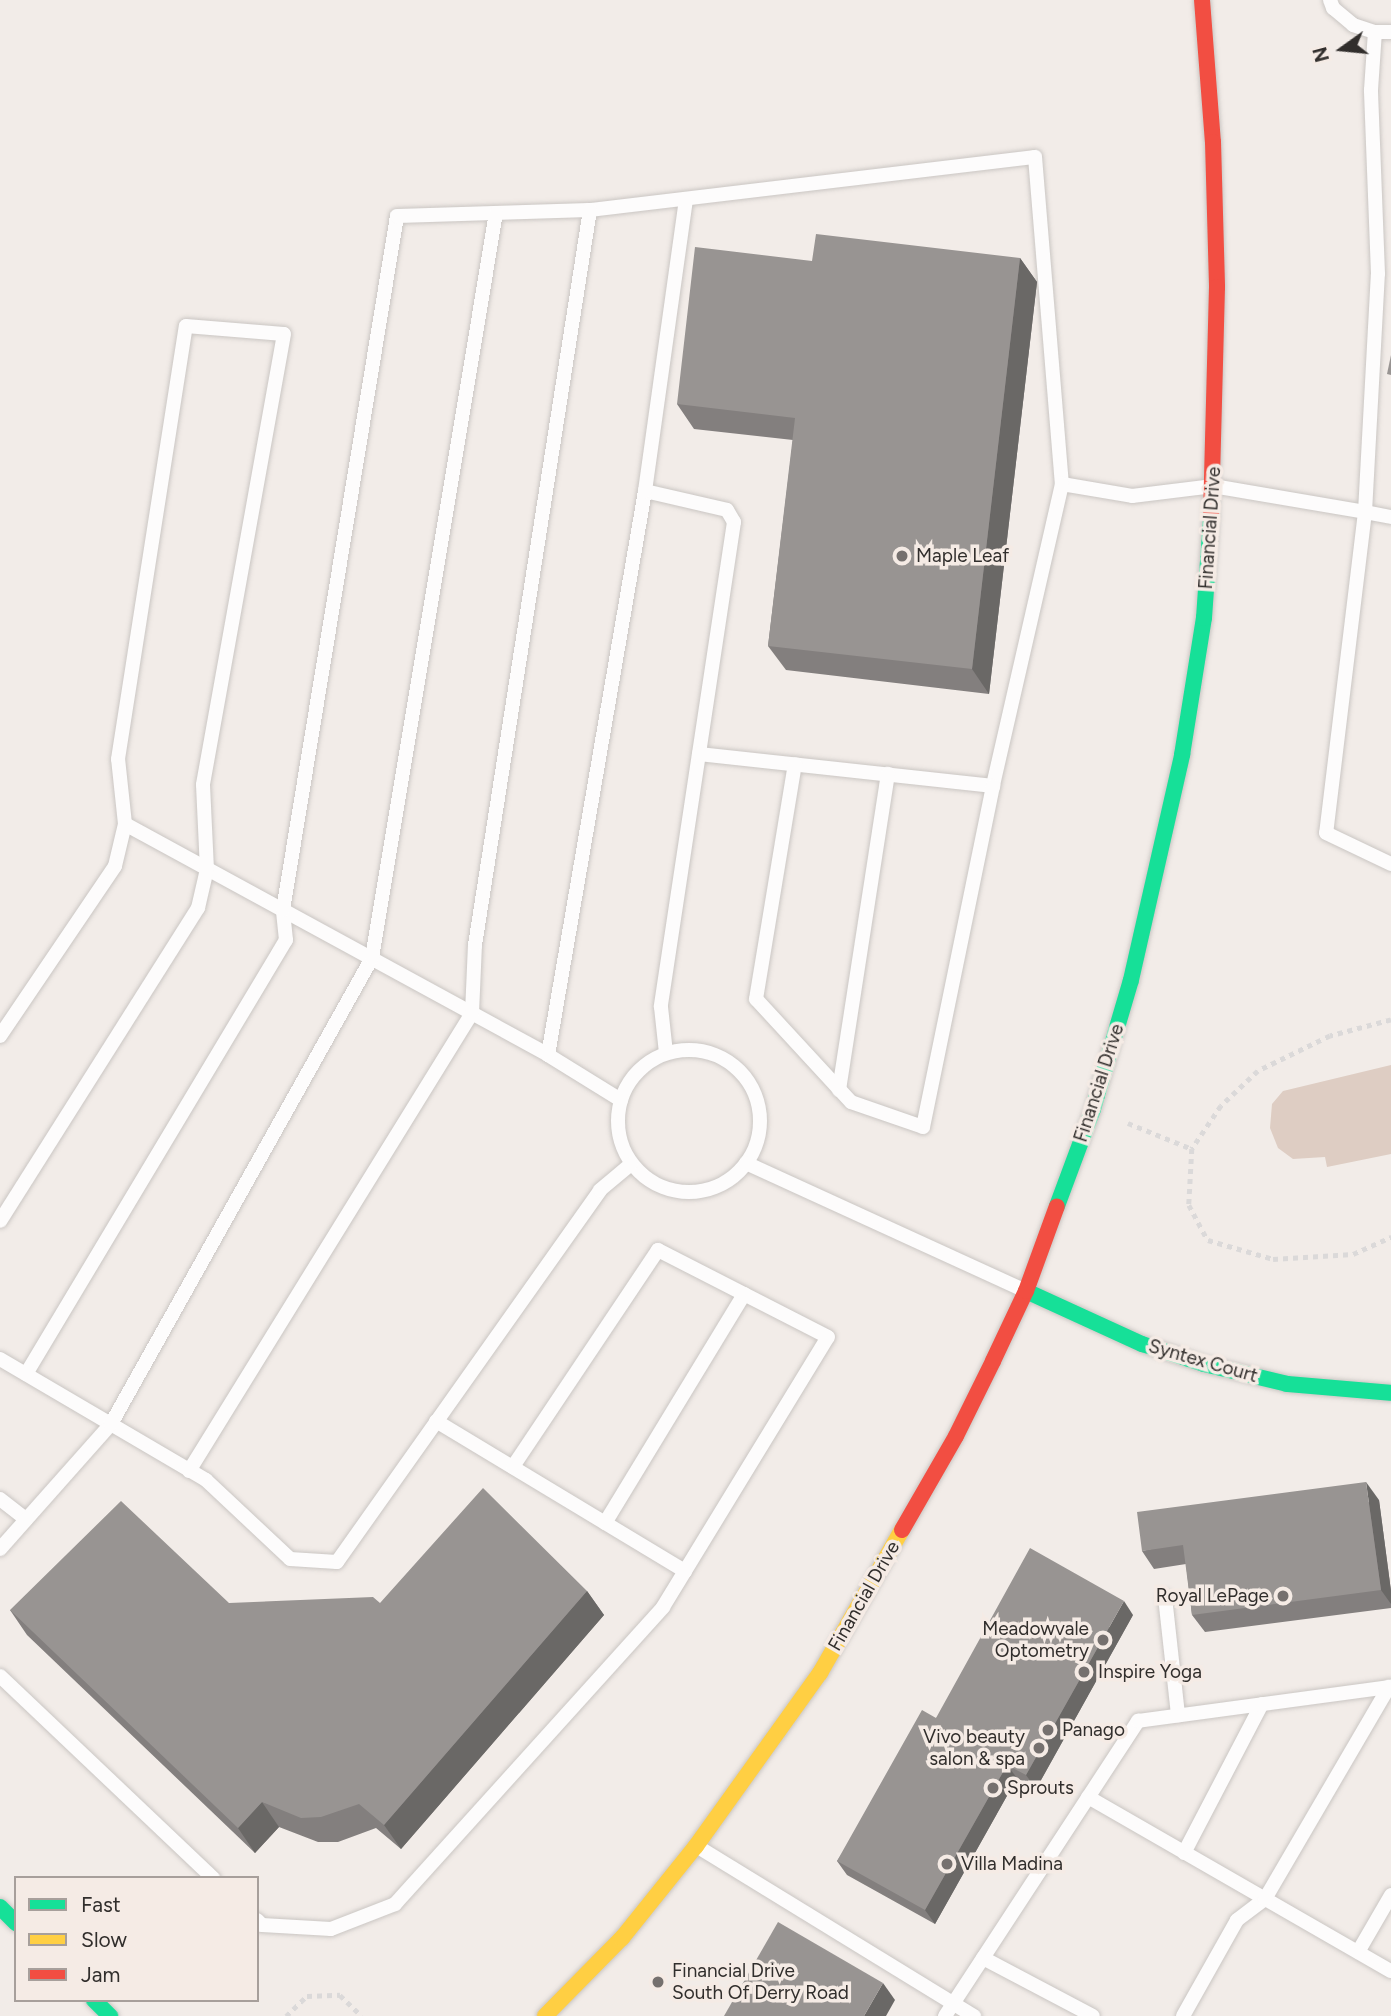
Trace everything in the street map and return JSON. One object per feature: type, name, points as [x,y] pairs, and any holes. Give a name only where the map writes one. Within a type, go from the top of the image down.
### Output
[{"type":"street","name":"Financial Drive","points":[[545,2016],[622,1938],[696,1846],[820,1673],[956,1436],[1026,1292],[1093,1109],[1131,981],[1182,755],[1204,618],[1213,486],[1217,287],[1213,142],[1202,0]]},
{"type":"street","name":"Syntex Court","points":[[1026,1292],[1142,1344],[1204,1364],[1287,1384],[1391,1393]]},
{"type":"street","points":[[0,1907],[14,1921]]},
{"type":"street","points":[[96,2002],[110,2016]]},
{"type":"lane","points":[[1330,0],[1333,8],[1353,25],[1375,32],[1391,32]]},
{"type":"lane","points":[[1375,32],[1371,90],[1378,274],[1365,512],[1326,833],[1391,864]]},
{"type":"lane","points":[[26,1374],[286,940],[283,910],[397,216],[590,210],[1035,157],[1062,484],[993,786],[923,1127],[850,1102],[755,999],[794,764]]},
{"type":"lane","points":[[548,1055],[645,491],[685,200]]},
{"type":"lane","points":[[188,1471],[472,1013],[475,945],[590,210]]},
{"type":"lane","points":[[0,1549],[111,1424],[372,958],[496,213]]},
{"type":"lane","points":[[0,1036],[115,866],[125,824],[118,759],[186,326],[284,334],[203,785],[207,869],[198,908],[0,1221]]},
{"type":"lane","points":[[1062,484],[1132,496],[1213,486],[1391,517]]},
{"type":"lane","points":[[645,491],[727,510],[734,522],[661,1007],[666,1054]]},
{"type":"lane","points":[[699,754],[993,786]]},
{"type":"lane","points":[[839,1090],[888,774]]},
{"type":"lane","points":[[125,824],[548,1055],[621,1100]]},
{"type":"lane","points":[[688,1050],[710,1053],[730,1063],[746,1079],[756,1099],[760,1121],[757,1143],[746,1163],[731,1179],[711,1189],[690,1193],[667,1189],[648,1179],[631,1164],[621,1144],[618,1122],[621,1100],[630,1080],[646,1064],[666,1054],[688,1050]]},
{"type":"lane","points":[[746,1163],[1026,1292]]},
{"type":"lane","points":[[0,1359],[206,1480],[290,1559],[337,1562],[600,1190],[631,1164]]},
{"type":"lane","points":[[259,1922],[262,1925],[331,1929],[395,1904],[663,1607],[828,1337],[658,1250],[513,1467]]},
{"type":"lane","points":[[605,1523],[744,1294]]},
{"type":"lane","points":[[436,1421],[685,1571]]},
{"type":"lane","points":[[0,1499],[26,1519]]},
{"type":"lane","points":[[1165,1597],[1178,1715]]},
{"type":"lane","points":[[0,1676],[211,1876]]},
{"type":"lane","points":[[946,2016],[1138,1721],[1390,1687]]},
{"type":"lane","points":[[1183,2016],[1237,1920],[1265,1899],[1390,1687]]},
{"type":"lane","points":[[1184,1853],[1262,1704]]},
{"type":"lane","points":[[1088,1797],[1391,1971]]},
{"type":"lane","points":[[696,1846],[974,2016]]},
{"type":"lane","points":[[1358,1952],[1391,1895]]},
{"type":"lane","points":[[983,1958],[1093,2016]]},
{"type":"path","points":[[1391,1020],[1330,1036],[1258,1071],[1220,1106],[1192,1149],[1189,1205],[1208,1240],[1273,1259],[1353,1254],[1391,1237]]},
{"type":"path","points":[[1093,1109],[1192,1149]]},
{"type":"path","points":[[286,2016],[307,1996],[340,1995],[362,2016]]},
{"type":"shaded area","points":[[1391,1065],[1391,1154],[1327,1167],[1325,1157],[1293,1159],[1278,1148],[1270,1128],[1272,1104],[1283,1091]]},
{"type":"building","name":"Maple Leaf","points":[[816,234],[1020,258],[972,669],[768,646],[795,418],[677,404],[695,247],[812,261]]},
{"type":"building","points":[[1391,355],[1391,375],[1387,374]]},
{"type":"building","points":[[1366,1482],[1381,1590],[1192,1615],[1183,1545],[1142,1551],[1137,1512]]},
{"type":"building","points":[[483,1488],[587,1591],[384,1825],[359,1804],[321,1817],[301,1818],[262,1802],[238,1828],[10,1610],[121,1501],[229,1603],[373,1597],[380,1603]]},
{"type":"building","points":[[1030,1548],[1124,1601],[1026,1775],[1007,1765],[925,1910],[837,1861],[922,1710],[936,1718]]},
{"type":"building","points":[[778,1922],[883,1983],[864,2016],[724,2016]]},
{"type":"traffic: fast","points":[[1057,1206],[1093,1109],[1131,980],[1182,755],[1204,618],[1211,518]]},
{"type":"traffic: fast","points":[[1026,1291],[1142,1344],[1204,1364],[1287,1384],[1391,1393]]},
{"type":"traffic: fast","points":[[0,1907],[14,1921]]},
{"type":"traffic: fast","points":[[96,2002],[110,2016]]},
{"type":"traffic: slow","points":[[545,2016],[622,1938],[696,1846],[820,1673],[902,1530]]},
{"type":"traffic: jam","points":[[1202,0],[1213,142],[1217,287],[1211,518]]},
{"type":"traffic: jam","points":[[902,1530],[956,1436],[993,1361],[1026,1291],[1057,1206]]},
{"type":"place","name":"Maple Leaf","points":[[902,556]]},
{"type":"place","name":"Royal LePage","points":[[1283,1596]]},
{"type":"place","name":"Meadowvale Optometry","points":[[1103,1640]]},
{"type":"place","name":"Inspire Yoga","points":[[1084,1672]]},
{"type":"place","name":"Panago","points":[[1048,1730]]},
{"type":"place","name":"Vivo beauty salon & spa","points":[[1039,1748]]},
{"type":"place","name":"Sprouts","points":[[993,1788]]},
{"type":"place","name":"Villa Madina","points":[[947,1864]]},
{"type":"place","name":"Financial Drive South Of Derry Road","points":[[658,1982]]}]
